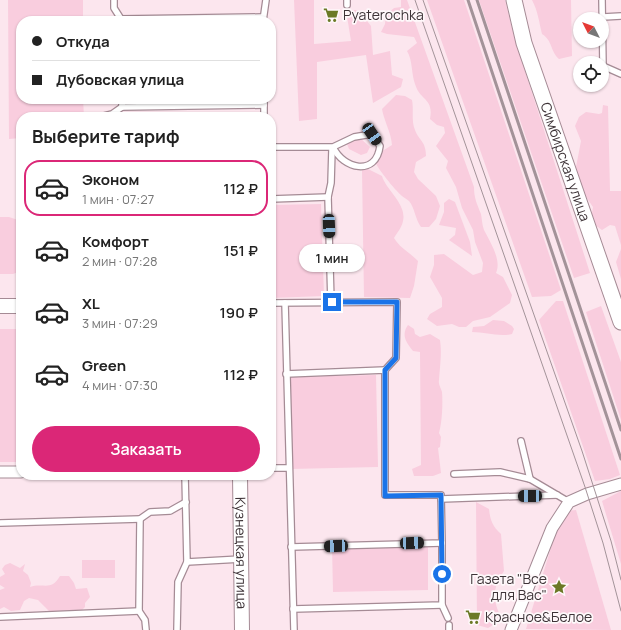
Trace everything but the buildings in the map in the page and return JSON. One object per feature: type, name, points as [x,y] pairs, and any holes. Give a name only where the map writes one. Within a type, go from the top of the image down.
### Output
[{"type":"main road","name":"Симбирская улица","points":[[514,0],[524,43],[621,321]]},
{"type":"street","points":[[0,306],[16,306]]},
{"type":"street","points":[[0,472],[16,472]]},
{"type":"street","name":"Кузнецкая улица","points":[[240,480],[242,630]]},
{"type":"street","points":[[511,630],[552,528],[569,502],[587,494],[621,484]]},
{"type":"lane","points":[[114,0],[114,8],[119,16]]},
{"type":"lane","points":[[263,16],[266,0]]},
{"type":"lane","points":[[602,0],[603,12]]},
{"type":"lane","points":[[609,17],[621,16]]},
{"type":"lane","points":[[603,48],[603,66],[621,74]]},
{"type":"lane","points":[[115,112],[122,107],[207,104]]},
{"type":"lane","points":[[276,147],[333,146],[354,137],[372,134],[380,146],[377,159],[372,164],[365,166],[357,165],[342,159],[333,146]]},
{"type":"lane","points":[[332,302],[328,197],[331,183],[333,146]]},
{"type":"lane","points":[[276,199],[328,197]]},
{"type":"lane","points":[[276,303],[397,302],[396,358],[385,370],[385,496],[441,495],[442,605],[448,618]]},
{"type":"lane","points":[[285,303],[294,630]]},
{"type":"lane","points":[[286,374],[385,370]]},
{"type":"lane","points":[[521,441],[530,479]]},
{"type":"lane","points":[[276,468],[289,468]]},
{"type":"lane","points":[[454,474],[500,472],[530,479],[569,502]]},
{"type":"lane","points":[[177,630],[178,582],[187,562],[185,480]]},
{"type":"lane","points":[[441,499],[557,495]]},
{"type":"lane","points":[[0,523],[140,519],[150,512],[170,511],[186,502]]},
{"type":"lane","points":[[140,519],[140,611],[145,620],[146,630]]},
{"type":"lane","points":[[291,547],[442,542]]},
{"type":"lane","points":[[187,562],[241,559]]},
{"type":"lane","points":[[293,609],[442,605]]},
{"type":"lane","points":[[0,617],[140,611]]},
{"type":"shaded area","points":[[8,0],[83,0],[83,16],[16,16],[16,104],[83,104],[84,112],[16,112],[16,138],[9,139]]},
{"type":"shaded area","points":[[294,0],[314,0],[314,44],[351,41],[346,10],[358,10],[371,26],[373,55],[390,51],[392,75],[403,79],[401,87],[373,103],[366,55],[317,62],[317,119],[299,121]]},
{"type":"shaded area","points":[[401,0],[407,0],[474,187],[475,198],[481,214],[483,228],[492,245],[498,262],[496,273],[503,277],[512,295],[510,303],[490,317],[473,321],[466,327],[459,327],[452,324],[437,326],[427,319],[430,314],[442,307],[442,298],[430,277],[434,265],[434,255],[444,254],[473,275],[482,272],[483,263],[475,242],[473,230],[462,208],[456,187],[446,168],[448,161],[436,146],[445,133],[444,127],[437,125],[430,119],[430,107],[417,90],[415,84],[407,51],[417,43],[414,37],[381,32],[385,24],[386,15],[394,8],[401,7]]},
{"type":"shaded area","points":[[427,0],[464,0],[561,290],[551,296],[532,297]]},
{"type":"shaded area","points":[[479,0],[505,0],[515,40],[590,273],[574,278]]},
{"type":"shaded area","points":[[532,0],[571,0],[572,56],[559,59],[556,56],[550,43],[542,34],[537,12]]},
{"type":"shaded area","points":[[396,95],[405,96],[412,100],[414,126],[417,134],[424,144],[426,151],[426,156],[416,162],[414,172],[418,179],[436,196],[440,206],[436,219],[429,227],[421,227],[417,221],[411,204],[391,184],[374,160],[376,155],[392,145],[382,109]]},
{"type":"shaded area","points":[[603,105],[608,106],[610,191],[621,191],[621,245],[615,226],[610,225],[602,230],[595,225],[591,219],[593,207],[584,194],[576,167],[581,141],[575,126],[579,117],[586,112],[602,113]]},
{"type":"shaded area","points":[[360,138],[370,147],[367,153],[361,155],[349,149],[347,144]]},
{"type":"shaded area","points":[[368,169],[382,176],[402,209],[403,215],[401,228],[394,238],[418,261],[414,286],[410,298],[364,297],[362,170]]},
{"type":"shaded area","points":[[449,199],[455,202],[470,242],[472,256],[449,240],[455,235],[456,228],[439,225],[444,212],[444,203]]},
{"type":"shaded area","points":[[321,204],[324,296],[276,298],[276,205]]},
{"type":"shaded area","points":[[0,217],[9,217],[16,219],[16,273],[0,274]]},
{"type":"shaded area","points":[[621,249],[621,279],[616,262]]},
{"type":"shaded area","points":[[556,301],[563,301],[620,475],[610,479],[595,481],[539,320]]},
{"type":"shaded area","points":[[601,306],[621,362],[621,420],[586,312]]},
{"type":"shaded area","points":[[493,320],[504,321],[512,326],[514,329],[512,334],[502,335],[472,332],[473,327],[484,326]]},
{"type":"shaded area","points":[[408,325],[414,329],[415,334],[420,337],[430,334],[440,340],[441,355],[439,384],[442,392],[442,407],[439,433],[441,437],[440,447],[438,448],[441,473],[433,476],[414,476],[412,469],[421,465],[420,352],[413,351],[406,341],[405,332]]},
{"type":"shaded area","points":[[0,329],[16,329],[16,462],[0,462]]},
{"type":"shaded area","points":[[376,375],[378,467],[290,469],[289,377]]},
{"type":"shaded area","points":[[621,491],[621,564],[602,501]]},
{"type":"shaded area","points":[[476,502],[489,509],[492,523],[501,534],[504,571],[498,581],[495,591],[495,602],[499,613],[495,624],[488,628],[477,625]]},
{"type":"shaded area","points":[[576,510],[611,630],[526,629],[554,538],[566,511]]},
{"type":"shaded area","points":[[428,545],[428,590],[333,592],[332,546]]},
{"type":"shaded area","points":[[82,560],[115,560],[115,578],[82,578]]},
{"type":"shaded area","points":[[10,563],[20,568],[25,564],[23,571],[28,575],[31,583],[30,587],[50,585],[57,581],[60,576],[69,576],[76,589],[87,588],[90,597],[85,603],[85,607],[80,612],[50,612],[38,600],[29,598],[24,601],[20,610],[11,611],[4,607],[0,609],[0,590],[5,588],[0,585],[0,577],[5,574],[2,569],[5,565]]},
{"type":"tram line","points":[[415,0],[585,487],[603,543],[621,611]]},
{"type":"tram line","points":[[423,0],[582,451],[611,541],[621,580]]},
{"type":"railway","points":[[468,0],[621,459]]},
{"type":"railway","points":[[477,0],[621,430]]},
{"type":"place","name":"Pyaterochka","points":[[331,15]]},
{"type":"place","name":"Газета \"Все для Вас\"","points":[[559,587]]},
{"type":"place","name":"Красное&Белое","points":[[473,617]]},
{"type":"route","points":[[332,302],[397,302],[396,358],[385,370],[385,496],[441,495],[442,574]]}]
